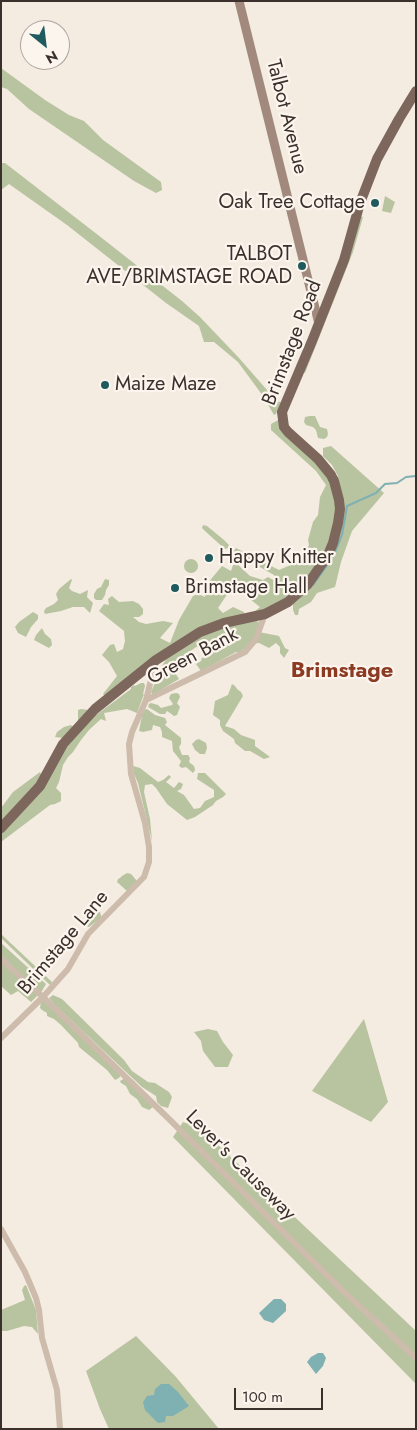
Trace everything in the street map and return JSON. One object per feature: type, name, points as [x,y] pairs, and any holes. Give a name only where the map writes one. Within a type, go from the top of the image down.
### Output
[{"type":"main road","name":"Brimstage Road","points":[[1,828],[40,786],[63,744],[95,709],[150,664],[200,632],[224,623],[265,614],[288,602],[308,584],[328,555],[338,523],[340,500],[331,475],[318,459],[288,432],[284,426],[282,412],[344,260],[360,203],[377,159],[416,91]]},
{"type":"street","name":"Talbot Avenue","points":[[239,1],[319,324]]},
{"type":"street","points":[[313,299],[328,302]]},
{"type":"street","name":"Green Bank","points":[[146,700],[246,652],[256,639],[265,614]]},
{"type":"street","name":"Brimstage Lane","points":[[1,1038],[43,997],[68,969],[88,934],[144,877],[149,862],[149,847],[145,823],[132,774],[129,744],[132,732],[146,700],[152,676],[150,664]]},
{"type":"street","name":"Lever's Causeway","points":[[1,959],[162,1112],[343,1291],[416,1358]]},
{"type":"street","points":[[1,1229],[25,1272],[36,1298],[42,1338],[57,1390],[60,1429]]},
{"type":"green space","points":[[1,68],[45,100],[69,115],[84,121],[103,140],[161,182],[162,190],[156,193],[134,181],[29,109],[7,89],[1,87]]},
{"type":"green space","points":[[1,163],[5,163],[200,317],[267,390],[273,401],[281,402],[276,414],[274,415],[263,396],[238,362],[214,342],[204,342],[199,326],[166,303],[67,225],[9,184],[1,190]]},
{"type":"green space","points":[[385,196],[395,202],[391,213],[382,211]]},
{"type":"green space","points":[[359,216],[363,217],[353,252],[305,373],[302,372]]},
{"type":"green space","points":[[315,416],[320,427],[327,429],[327,437],[324,439],[318,438],[316,430],[306,425],[304,422],[305,417]]},
{"type":"green space","points":[[278,420],[285,432],[336,478],[338,476],[332,465],[323,456],[323,448],[331,446],[384,493],[352,531],[341,562],[335,587],[317,593],[311,602],[299,609],[298,615],[295,615],[293,603],[253,613],[260,607],[251,600],[251,596],[243,590],[230,593],[218,608],[223,613],[233,607],[244,612],[244,615],[216,623],[105,696],[103,694],[117,676],[109,662],[102,655],[110,645],[114,644],[117,652],[123,649],[125,641],[124,631],[99,611],[104,604],[109,605],[108,599],[112,596],[119,602],[133,601],[139,604],[143,609],[143,614],[139,617],[133,617],[139,622],[146,624],[163,621],[173,623],[160,638],[170,643],[179,620],[193,596],[198,594],[205,597],[204,589],[222,566],[231,571],[233,565],[237,564],[250,576],[263,580],[268,577],[275,581],[277,579],[274,575],[233,552],[236,548],[279,570],[302,560],[309,545],[308,540],[313,522],[318,515],[320,497],[326,485],[316,471],[271,430],[271,424]]},
{"type":"green space","points":[[203,525],[207,526],[224,540],[229,545],[228,548],[225,549],[206,532],[202,528]]},
{"type":"green space","points":[[188,559],[194,559],[198,566],[194,573],[188,573],[184,569],[184,563]]},
{"type":"green space","points":[[71,579],[69,588],[72,591],[80,594],[88,590],[87,597],[93,603],[90,613],[84,607],[73,607],[45,614],[46,608],[58,600],[56,594],[59,589]]},
{"type":"green space","points":[[105,579],[109,580],[109,585],[105,595],[102,600],[96,600],[94,594],[101,587]]},
{"type":"green space","points":[[33,612],[38,615],[38,619],[26,637],[18,633],[15,627]]},
{"type":"green space","points":[[256,621],[259,622],[259,632],[279,636],[285,648],[289,650],[284,658],[280,653],[280,647],[276,643],[269,648],[259,643],[250,644],[240,652],[236,652],[201,671],[196,664],[202,658],[208,657],[213,653],[206,646],[196,647],[188,653],[191,657],[181,664],[183,666],[175,673],[179,679],[152,694],[151,692],[167,658],[207,632]]},
{"type":"green space","points":[[42,628],[51,639],[52,645],[49,648],[34,640]]},
{"type":"green space","points":[[144,683],[145,686],[144,694],[137,713],[127,709],[104,713],[106,721],[101,719],[89,730],[68,757],[63,765],[56,788],[61,793],[61,801],[50,805],[1,842],[1,808],[13,792],[40,772],[45,783],[63,738],[55,737],[57,732],[71,725],[77,730],[80,728],[78,710],[89,710],[96,715],[131,689],[131,687]]},
{"type":"green space","points":[[232,684],[243,696],[225,726],[255,740],[255,746],[270,757],[264,759],[250,751],[245,751],[223,731],[220,720],[213,715],[215,701],[228,695]]},
{"type":"green space","points":[[176,693],[180,697],[177,703],[180,707],[177,715],[174,716],[167,711],[165,714],[160,714],[148,707],[151,703],[161,708],[172,705],[169,698],[171,694]]},
{"type":"green space","points":[[147,709],[155,715],[165,718],[167,722],[165,725],[181,738],[179,747],[182,755],[188,755],[190,758],[189,762],[194,766],[195,770],[193,773],[186,767],[182,768],[179,766],[181,761],[173,751],[172,741],[162,737],[160,727],[153,725],[152,730],[139,731],[143,710]]},
{"type":"green space","points":[[199,739],[206,743],[205,754],[200,754],[192,744]]},
{"type":"green space","points":[[133,766],[140,768],[158,782],[169,775],[171,777],[166,782],[174,788],[179,782],[183,784],[181,789],[177,791],[184,795],[194,809],[200,808],[205,801],[214,797],[214,790],[197,779],[198,773],[205,773],[226,794],[195,817],[187,820],[167,804],[152,784],[145,785],[144,792],[150,819],[152,841]]},
{"type":"green space","points":[[127,873],[131,874],[137,881],[127,891],[117,882],[118,879]]},
{"type":"green space","points":[[96,911],[100,912],[101,918],[89,927],[86,926],[85,918]]},
{"type":"green space","points":[[1,934],[52,982],[50,985],[1,938]]},
{"type":"green space","points":[[1,943],[46,984],[31,1002],[18,991],[11,995],[1,986]]},
{"type":"green space","points":[[53,995],[62,999],[124,1060],[132,1071],[148,1082],[155,1083],[169,1092],[172,1097],[168,1108],[161,1106],[157,1102],[156,1096],[142,1087],[55,1005],[49,998]]},
{"type":"green space","points":[[43,999],[121,1075],[119,1078],[115,1080],[107,1070],[79,1047],[78,1043],[61,1025],[47,1016],[47,1013],[40,1008]]},
{"type":"green space","points":[[364,1019],[388,1102],[371,1122],[312,1091]]},
{"type":"green space","points":[[208,1029],[217,1031],[233,1055],[228,1067],[215,1067],[203,1051],[201,1041],[194,1032]]},
{"type":"green space","points":[[125,1078],[153,1107],[149,1110],[142,1107],[137,1099],[130,1094],[126,1086],[121,1083],[120,1081]]},
{"type":"green space","points":[[183,1122],[200,1128],[416,1331],[416,1384],[173,1137]]},
{"type":"green space","points":[[26,1285],[36,1310],[38,1334],[32,1327],[24,1326],[1,1331],[1,1310],[25,1300],[22,1290]]},
{"type":"green space","points":[[136,1336],[176,1377],[219,1429],[109,1429],[86,1371]]},
{"type":"water","points":[[274,1299],[281,1299],[286,1304],[286,1311],[273,1323],[264,1320],[259,1313]]},
{"type":"water","points":[[318,1353],[323,1353],[326,1358],[323,1366],[316,1374],[307,1362]]},
{"type":"water","points":[[161,1384],[169,1384],[189,1406],[173,1416],[166,1416],[165,1422],[158,1423],[145,1410],[143,1402],[147,1396],[154,1395],[155,1389]]},
{"type":"waterway","points":[[313,585],[336,550],[342,535],[347,506],[376,493],[385,484],[397,483],[406,477],[416,476]]},
{"type":"place","name":"Oak Tree Cottage","points":[[375,203]]},
{"type":"place","name":"TALBOT AVE/BRIMSTAGE ROAD","points":[[302,266]]},
{"type":"place","name":"Maize Maze","points":[[105,385]]},
{"type":"place","name":"Happy Knitter","points":[[209,558]]},
{"type":"place","name":"Brimstage Hall","points":[[175,588]]},
{"type":"district","name":"Brimstage","points":[[342,672]]}]
